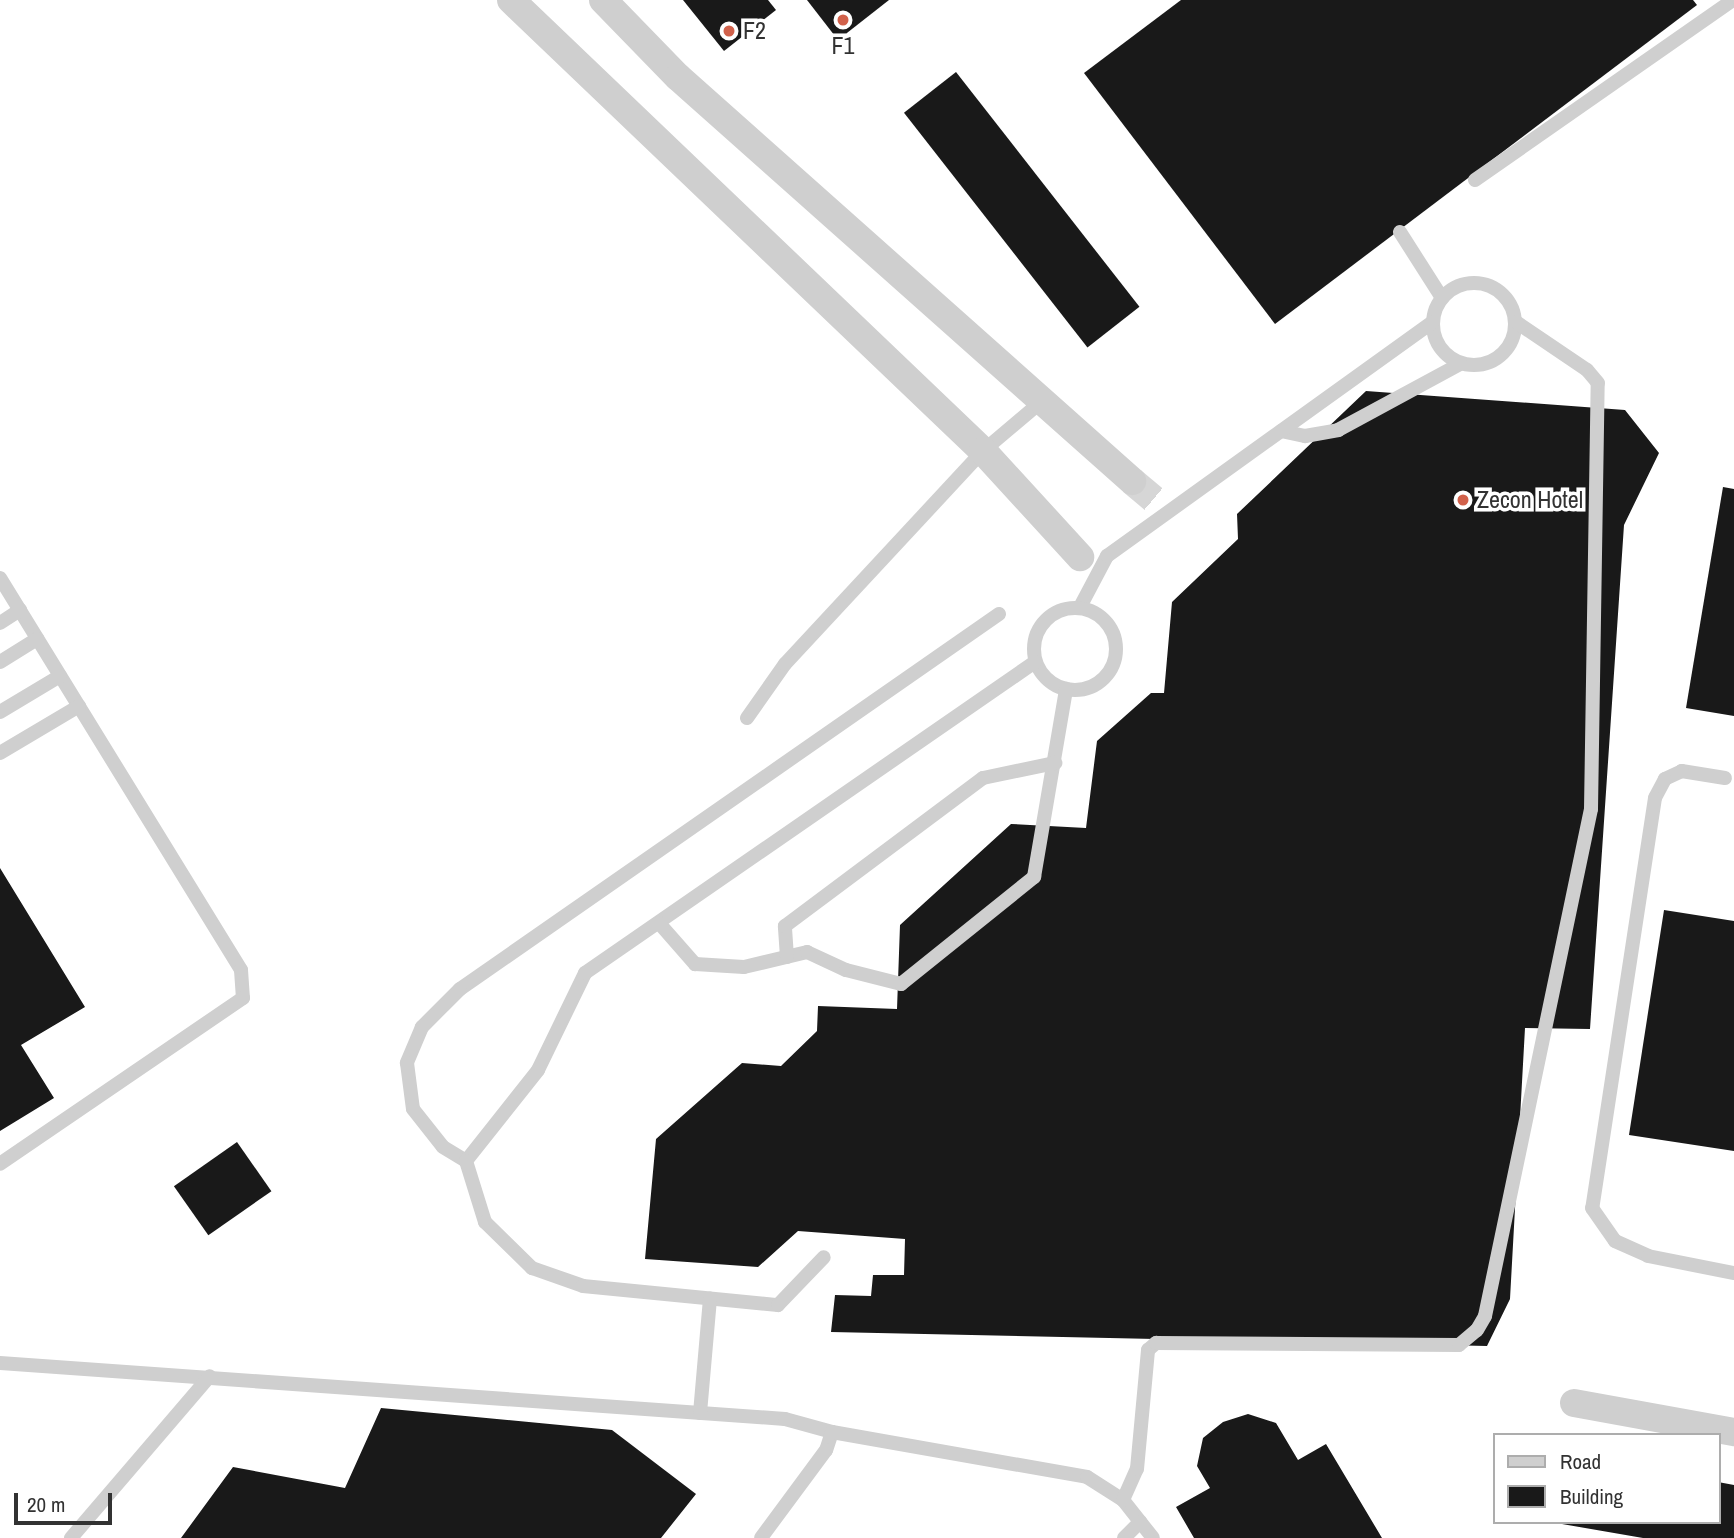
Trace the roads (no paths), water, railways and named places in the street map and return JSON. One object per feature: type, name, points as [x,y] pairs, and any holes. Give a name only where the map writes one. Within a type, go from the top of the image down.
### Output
[{"type":"street","points":[[511,0],[983,451],[1080,557]]},
{"type":"street","points":[[603,0],[678,77],[1132,481]]},
{"type":"street","points":[[630,0],[678,77]]},
{"type":"street","points":[[1574,1404],[1734,1432]]},
{"type":"lane","points":[[1475,180],[1733,0]]},
{"type":"lane","points":[[1400,232],[1442,298]]},
{"type":"lane","points":[[1080,607],[1107,556],[1281,431],[1433,322],[1442,298],[1465,284],[1493,287],[1505,296],[1516,322],[1514,336],[1498,358],[1486,364],[1460,364],[1338,430],[1305,436],[1281,431]]},
{"type":"lane","points":[[1433,322],[1439,347],[1460,364]]},
{"type":"lane","points":[[1123,1500],[1136,1469],[1148,1350],[1156,1343],[1459,1345],[1477,1331],[1485,1316],[1591,809],[1598,383],[1587,370],[1516,322]]},
{"type":"lane","points":[[747,718],[785,664],[983,451],[1041,402]]},
{"type":"lane","points":[[0,578],[241,970],[243,998],[0,1164]]},
{"type":"lane","points":[[1080,607],[1103,618],[1116,641],[1116,655],[1105,678],[1094,685],[1066,689],[1053,684],[1035,663],[1035,634],[1053,612],[1080,607]]},
{"type":"lane","points":[[0,623],[20,610]]},
{"type":"lane","points":[[824,1257],[778,1305],[583,1286],[532,1268],[485,1222],[466,1161],[443,1147],[413,1109],[407,1063],[422,1027],[460,989],[999,614]]},
{"type":"lane","points":[[0,662],[37,639]]},
{"type":"lane","points":[[466,1161],[538,1070],[585,973],[1035,663]]},
{"type":"lane","points":[[0,712],[60,676]]},
{"type":"lane","points":[[659,923],[695,964],[744,967],[807,952],[846,970],[901,984],[1034,877],[1066,689]]},
{"type":"lane","points":[[0,753],[79,706]]},
{"type":"lane","points":[[787,957],[785,926],[983,778],[1055,763]]},
{"type":"lane","points":[[1726,778],[1682,771],[1665,779],[1655,798],[1592,1208],[1615,1241],[1648,1256],[1734,1273]]},
{"type":"lane","points":[[700,1413],[710,1298]]},
{"type":"lane","points":[[0,1363],[785,1419],[832,1432],[1087,1477],[1123,1500],[1153,1538]]},
{"type":"lane","points":[[71,1538],[210,1376]]},
{"type":"lane","points":[[761,1538],[826,1450],[832,1432]]},
{"type":"lane","points":[[1124,1538],[1140,1521]]},
{"type":"tunnel","points":[[1132,481],[1157,502]]},
{"type":"place","name":"F1","points":[[843,20]]},
{"type":"place","name":"F2","points":[[729,31]]},
{"type":"place","name":"Zecon Hotel","points":[[1463,500]]}]
